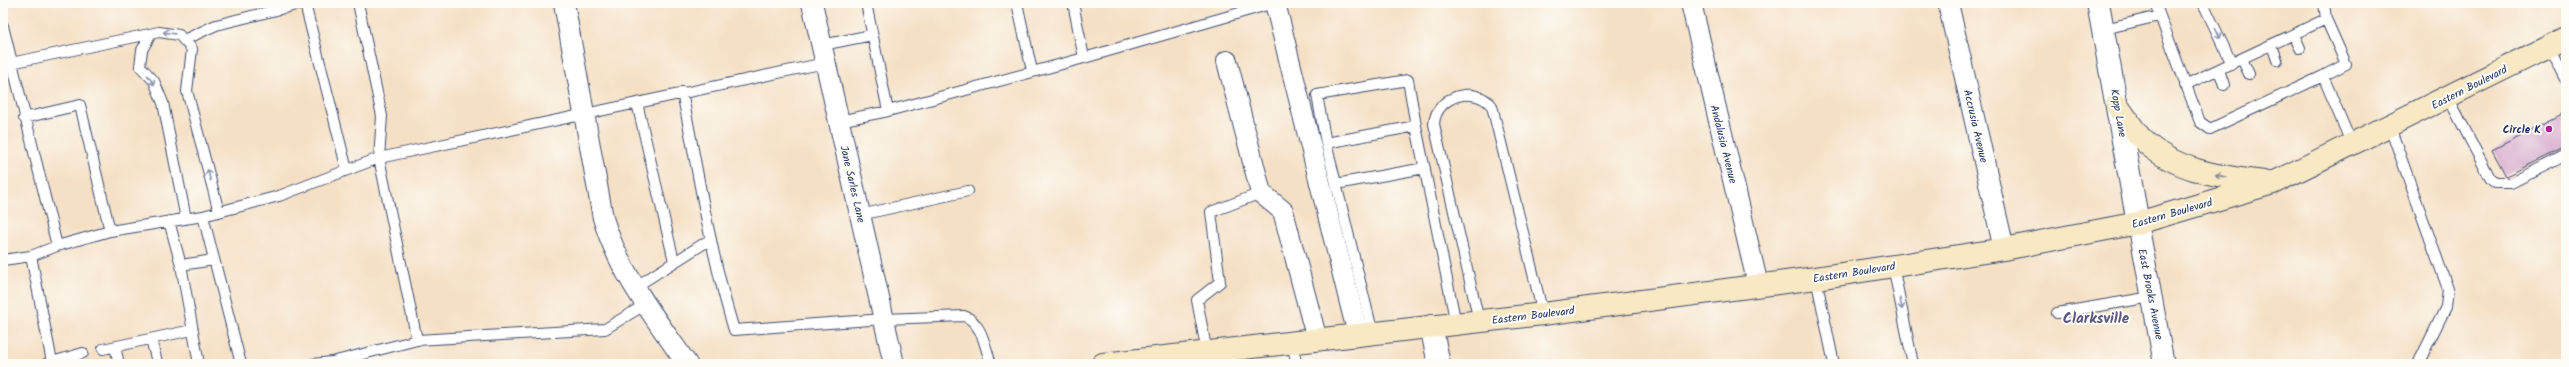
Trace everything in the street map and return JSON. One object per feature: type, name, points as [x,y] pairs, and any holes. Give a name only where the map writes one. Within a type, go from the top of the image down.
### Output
[{"type":"main road","name":"Eastern Boulevard","points":[[1103,364],[1207,354],[1431,326],[1543,314],[1816,278],[2004,248],[2138,223],[2273,183],[2390,127],[2558,42]]},
{"type":"main road","points":[[2118,105],[2142,138],[2179,165],[2225,177],[2273,183]]},
{"type":"street","points":[[564,3],[603,218],[615,253],[641,296],[687,364]]},
{"type":"street","name":"Jane Sarles Lane","points":[[812,3],[894,364]]},
{"type":"street","points":[[1274,3],[1365,334]]},
{"type":"street","name":"Andalusia Avenue","points":[[1691,3],[1758,285]]},
{"type":"street","name":"Accrusia Avenue","points":[[1948,3],[2004,248]]},
{"type":"street","name":"Kopp Lane","points":[[2098,3],[2118,105],[2138,223]]},
{"type":"street","points":[[1227,61],[1261,193],[1283,211],[1317,340]]},
{"type":"street","name":"East Brooks Avenue","points":[[2138,223],[2164,364]]},
{"type":"street","points":[[1431,326],[1439,364]]},
{"type":"lane","points":[[358,3],[382,116],[379,158],[418,340]]},
{"type":"lane","points":[[866,3],[888,110]]},
{"type":"lane","points":[[1017,3],[1032,72]]},
{"type":"lane","points":[[1073,3],[1084,58]]},
{"type":"lane","points":[[839,121],[888,110],[1084,58],[1274,3]]},
{"type":"lane","points":[[2155,3],[2200,122],[2210,129],[2235,112],[2262,99],[2290,86],[2346,64],[2326,19],[2324,3]]},
{"type":"lane","points":[[2203,3],[2232,64]]},
{"type":"lane","points":[[184,40],[216,26],[305,4],[347,170]]},
{"type":"lane","points":[[2104,29],[2159,16]]},
{"type":"lane","points":[[2185,85],[2326,19]]},
{"type":"lane","points":[[3,26],[24,118],[57,246]]},
{"type":"lane","points":[[12,63],[159,32],[179,35],[192,49],[187,91],[219,212]]},
{"type":"lane","points":[[151,34],[142,50],[140,66],[154,81],[163,103],[186,219]]},
{"type":"lane","points":[[3,260],[31,256],[57,246],[110,231],[186,219],[219,212],[279,196],[379,158],[682,92],[824,54],[872,35]]},
{"type":"lane","points":[[2294,35],[2300,48]]},
{"type":"lane","points":[[2558,42],[2566,81]]},
{"type":"lane","points":[[2272,45],[2277,60]]},
{"type":"lane","points":[[2242,59],[2249,74]]},
{"type":"lane","points":[[2219,70],[2224,85]]},
{"type":"lane","points":[[2317,75],[2352,145]]},
{"type":"lane","points":[[1365,334],[1317,94],[1408,80],[1456,324]]},
{"type":"lane","points":[[682,92],[723,296],[734,330],[884,319],[964,316],[972,319],[978,326],[991,364]]},
{"type":"lane","points":[[1479,321],[1434,124],[1439,106],[1446,100],[1474,94],[1481,95],[1492,106],[1543,314]]},
{"type":"lane","points":[[2448,97],[2490,178],[2495,183],[2511,183],[2566,155]]},
{"type":"lane","points":[[637,103],[674,261]]},
{"type":"lane","points":[[24,118],[80,105],[110,231]]},
{"type":"lane","points":[[1326,143],[1416,126]]},
{"type":"lane","points":[[2390,127],[2448,289],[2446,307],[2418,364]]},
{"type":"lane","points":[[1336,184],[1425,168]]},
{"type":"lane","points":[[860,215],[968,191]]},
{"type":"lane","points":[[1207,354],[1197,300],[1220,282],[1211,212],[1261,193]]},
{"type":"lane","points":[[203,216],[241,364]]},
{"type":"lane","points":[[169,221],[182,265],[199,364]]},
{"type":"lane","points":[[313,364],[332,362],[418,340],[605,329],[641,296],[674,261],[711,239]]},
{"type":"lane","points":[[31,256],[49,363],[69,361],[83,353]]},
{"type":"lane","points":[[182,265],[214,260]]},
{"type":"lane","points":[[1894,266],[1913,364]]},
{"type":"lane","points":[[1816,278],[1834,364]]},
{"type":"lane","points":[[2056,313],[2152,297]]},
{"type":"lane","points":[[103,349],[192,330]]},
{"type":"lane","points":[[151,339],[157,362]]},
{"type":"lane","points":[[1293,343],[1296,364]]},
{"type":"lane","points":[[115,347],[119,364]]},
{"type":"building","name":"Circle K","points":[[2566,112],[2566,147],[2506,176],[2492,150]]},
{"type":"place","name":"Circle K","points":[[2549,129]]},
{"type":"district","name":"Clarksville","points":[[2096,318]]}]
